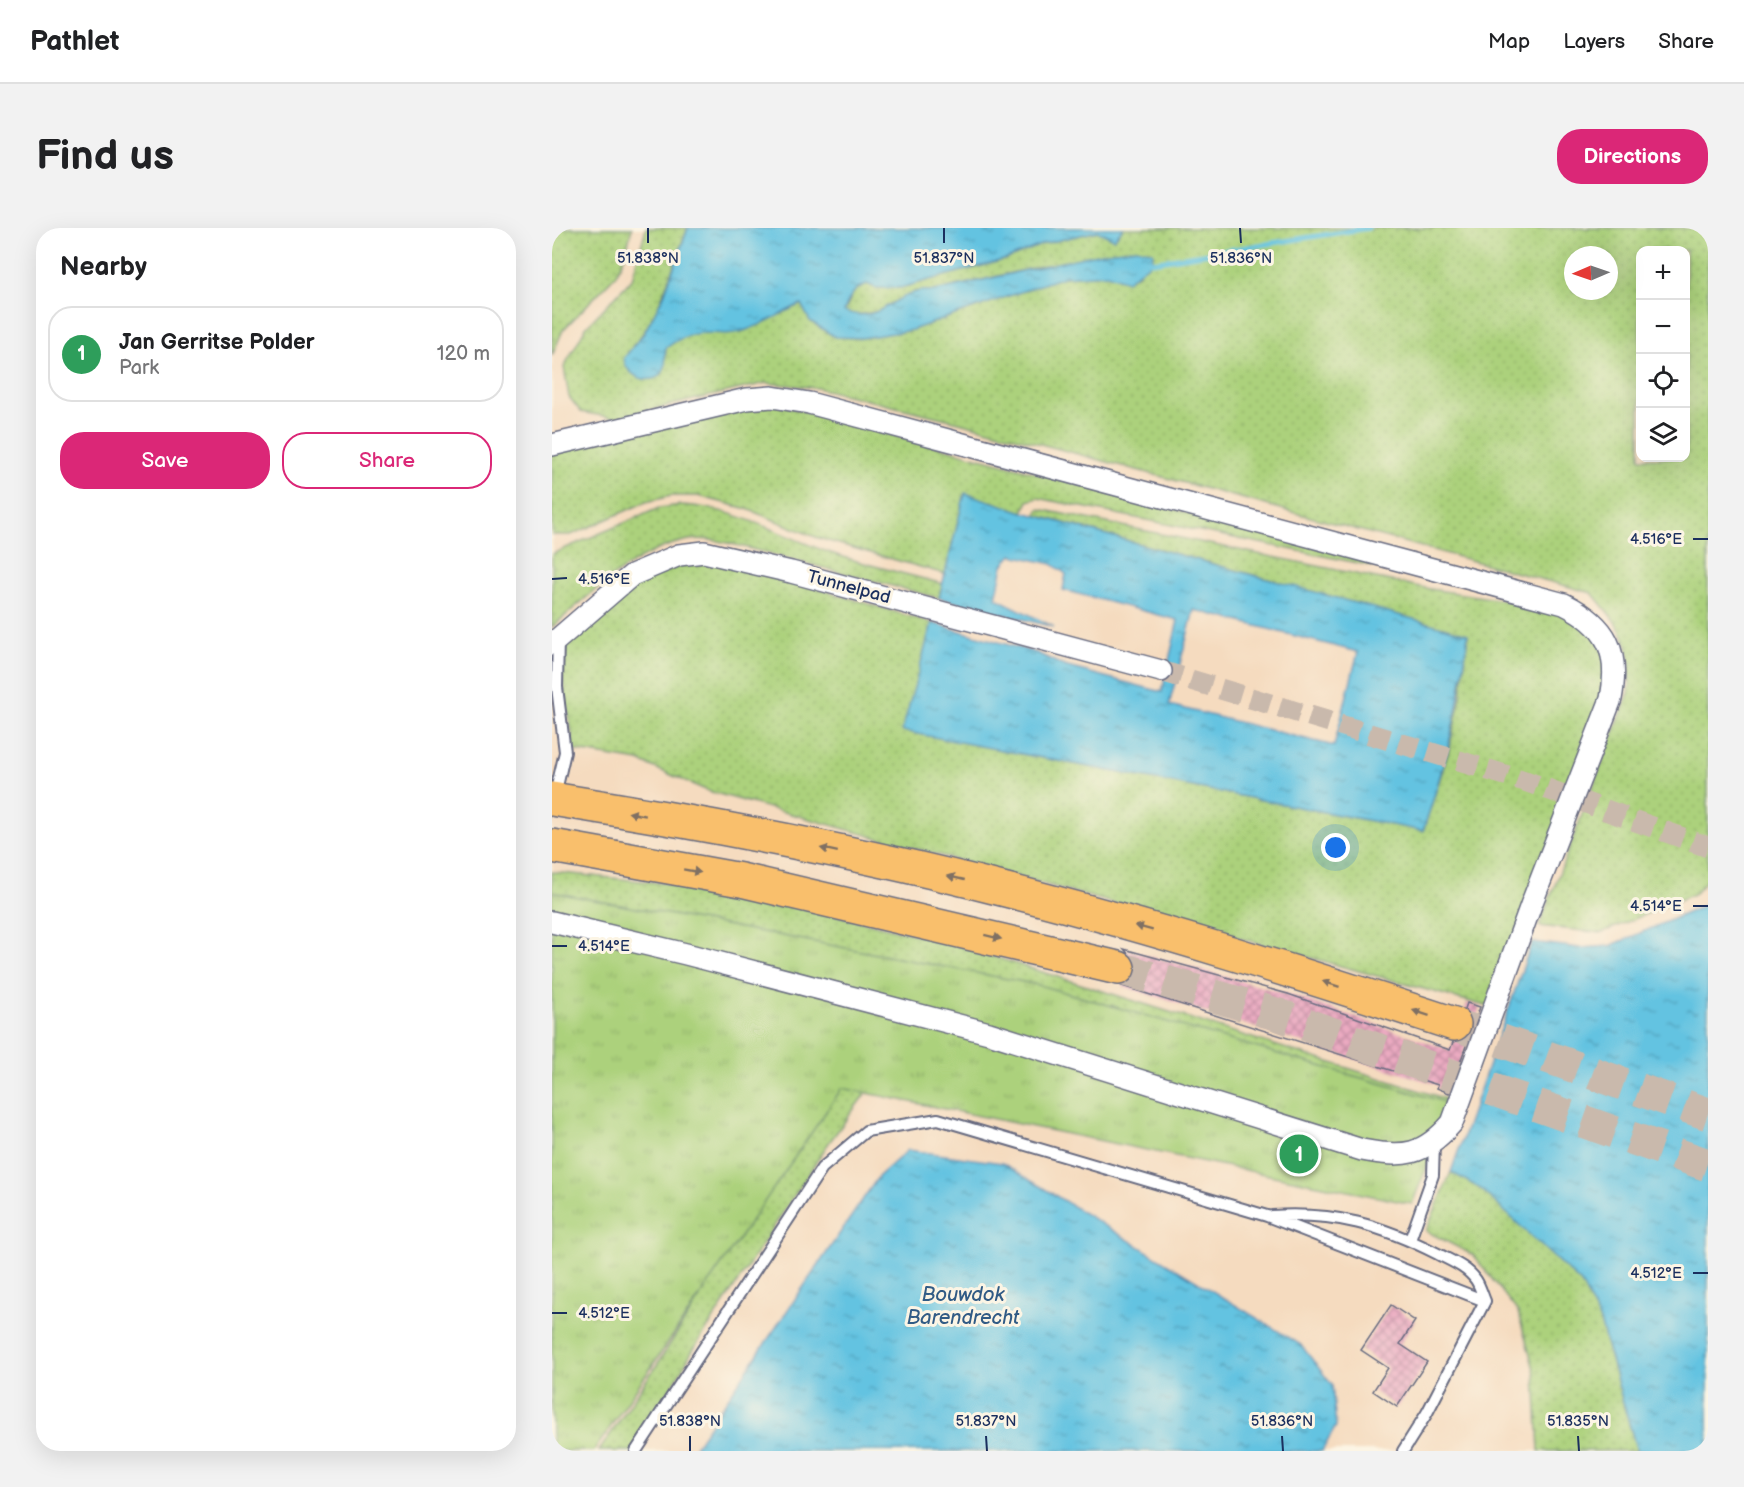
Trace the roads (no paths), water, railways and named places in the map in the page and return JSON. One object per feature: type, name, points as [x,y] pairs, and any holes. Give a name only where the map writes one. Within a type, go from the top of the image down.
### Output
[{"type":"highway","points":[[553,799],[773,838],[1001,888],[1186,939],[1455,1024]]},
{"type":"highway","points":[[552,846],[741,880],[1118,968]]},
{"type":"street","points":[[552,445],[747,399],[772,397],[854,415],[1564,604],[1585,615],[1600,628],[1608,642],[1614,681],[1611,699],[1531,905],[1452,1123],[1434,1143],[1405,1153],[1389,1155],[1362,1150],[989,1033],[686,954],[552,922]]},
{"type":"street","name":"Tunnelpad","points":[[553,643],[632,575],[679,555],[704,552],[791,572],[1161,671]]},
{"type":"lane","points":[[553,643],[566,752],[553,799]]},
{"type":"lane","points":[[552,730],[563,739]]},
{"type":"lane","points":[[636,1451],[822,1168],[866,1131],[939,1119],[1267,1216],[1485,1301]]},
{"type":"lane","points":[[1410,1240],[1433,1175],[1434,1143]]},
{"type":"lane","points":[[1267,1216],[1311,1214],[1361,1222],[1410,1240],[1461,1266],[1476,1280],[1485,1301]]},
{"type":"lane","points":[[1403,1451],[1427,1413],[1485,1301]]},
{"type":"water","points":[[688,228],[1123,228],[1114,239],[1097,231],[1043,244],[1007,259],[900,288],[876,288],[867,284],[852,294],[844,311],[855,314],[874,313],[918,291],[935,291],[1101,253],[1137,248],[1153,252],[1152,262],[1127,281],[1107,274],[1063,277],[912,330],[862,338],[835,337],[810,321],[801,304],[746,330],[726,334],[699,333],[678,340],[666,348],[665,366],[658,377],[639,378],[629,370],[624,358],[644,333],[664,295]]},
{"type":"water","points":[[965,493],[1023,512],[1468,634],[1461,686],[1451,734],[1423,831],[902,731],[932,623],[1037,653],[1064,666],[1162,692],[1178,620],[1063,590],[1066,574],[1052,564],[1012,555],[1003,565],[996,598],[1054,627],[939,598]],"holes":[[[1194,610],[1358,652],[1334,746],[1169,705]]]},
{"type":"water","points":[[1708,904],[1708,1451],[1637,1451],[1600,1321],[1581,1283],[1481,1189],[1451,1172],[1532,942],[1580,948],[1610,946]]},
{"type":"water","name":"Bouwdok Barendrecht","points":[[908,1150],[1002,1163],[1301,1345],[1332,1385],[1336,1426],[1322,1451],[692,1451],[878,1177]]},
{"type":"waterway","points":[[1152,262],[1368,228]]},
{"type":"tunnel","points":[[1161,671],[1525,781],[1708,847]]},
{"type":"tunnel","points":[[1118,968],[1279,1015],[1708,1165]]},
{"type":"tunnel","points":[[1454,1024],[1708,1114]]},
{"type":"place","name":"Jan Gerritse Polder","points":[[1299,1154]]}]
